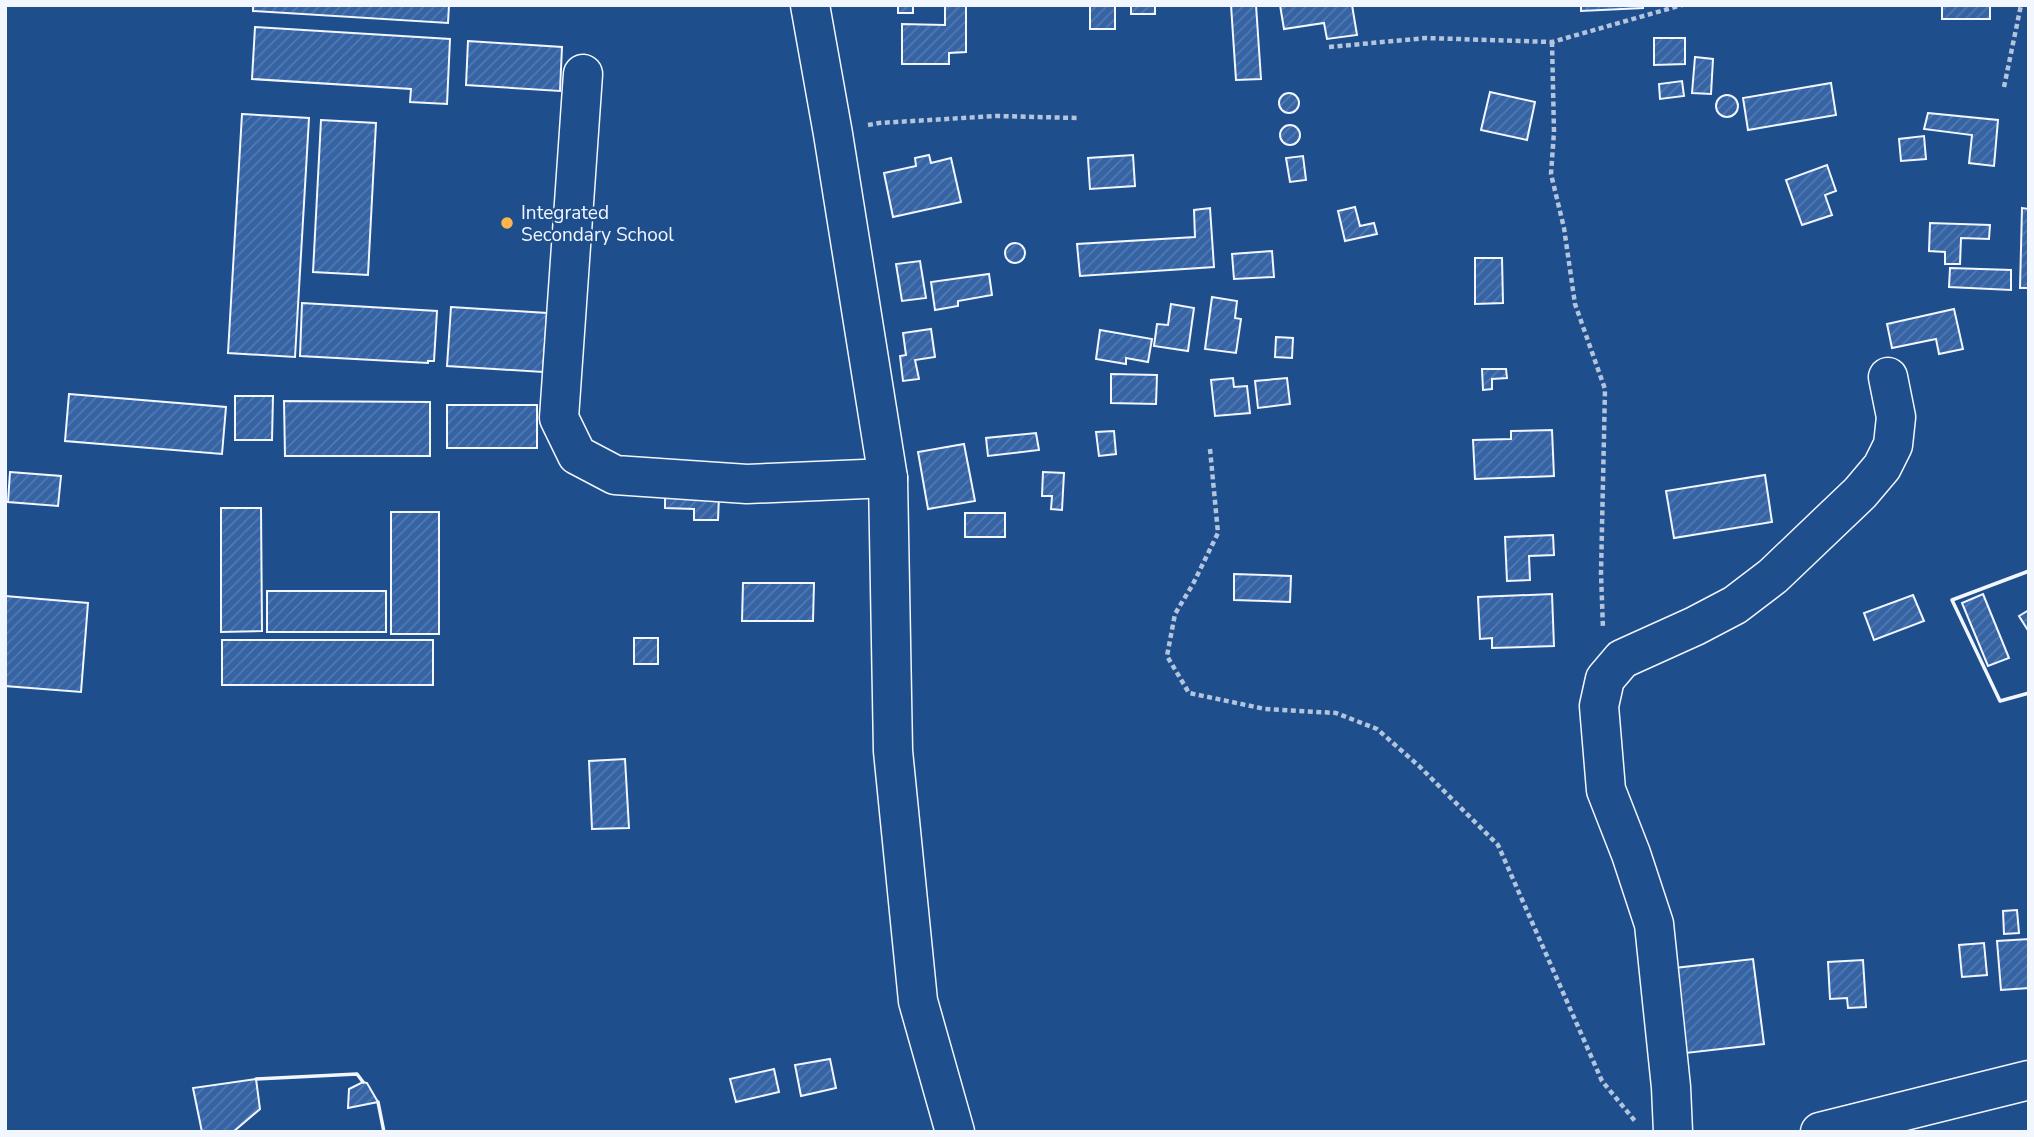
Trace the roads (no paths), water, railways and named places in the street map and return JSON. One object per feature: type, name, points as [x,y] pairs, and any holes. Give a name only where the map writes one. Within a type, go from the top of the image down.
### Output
[{"type":"street","points":[[810,5],[888,478],[893,751],[918,1001],[956,1132]]},
{"type":"street","points":[[583,74],[559,418],[577,455],[615,475],[747,484],[888,478]]},
{"type":"street","points":[[1672,1132],[1671,1087],[1654,924],[1606,790],[1599,706],[1605,679],[1622,659],[1735,605],[1773,576],[1860,493],[1882,467],[1893,444],[1896,416],[1888,377]]},
{"type":"street","points":[[1820,1132],[2029,1080]]},
{"type":"place","name":"Integrated Secondary School","points":[[507,223]]}]
